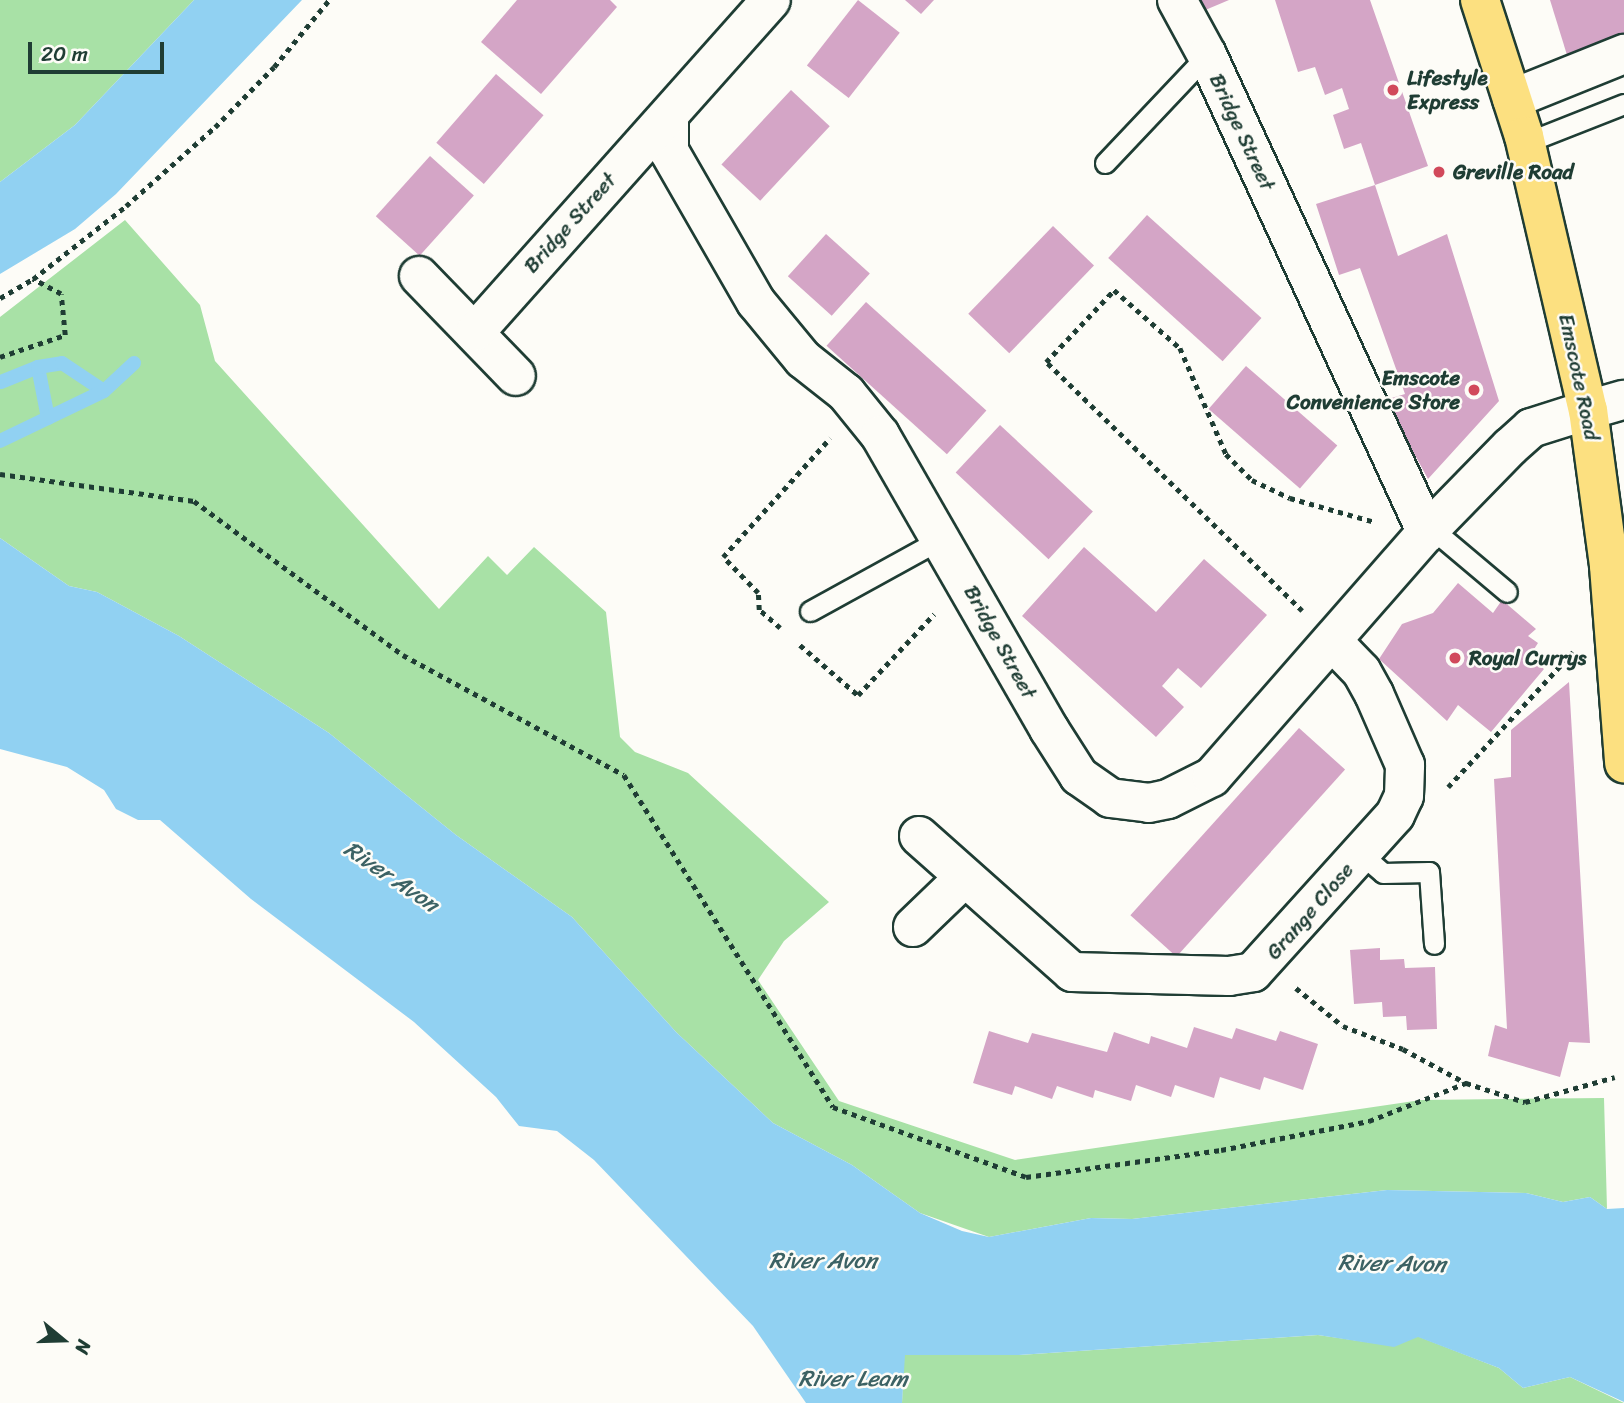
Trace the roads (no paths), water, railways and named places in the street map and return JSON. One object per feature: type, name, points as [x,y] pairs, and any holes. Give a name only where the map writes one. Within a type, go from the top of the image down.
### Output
[{"type":"main road","name":"Emscote Road","points":[[1480,0],[1525,143],[1588,410],[1609,566],[1624,764]]},
{"type":"street","name":"Bridge Street","points":[[475,331],[615,173],[669,119],[687,93],[771,0]]},
{"type":"street","name":"Bridge Street","points":[[1177,0],[1207,55],[1427,532]]},
{"type":"street","points":[[1512,99],[1624,54]]},
{"type":"street","name":"Bridge Street","points":[[669,119],[668,151],[756,302],[803,359],[846,393],[868,418],[1079,776],[1110,798],[1150,803],[1200,786],[1427,532],[1531,428],[1588,410]]},
{"type":"street","points":[[419,276],[516,376]]},
{"type":"street","points":[[1588,410],[1624,400]]},
{"type":"street","name":"Grange Close","points":[[919,836],[1065,969],[1077,974],[1240,976],[1265,963],[1399,807],[1406,785],[1405,765],[1361,671],[1332,641]]},
{"type":"street","points":[[913,927],[964,878]]},
{"type":"lane","points":[[1105,163],[1207,55]]},
{"type":"lane","points":[[1525,143],[1624,104]]},
{"type":"lane","points":[[1427,532],[1507,592]]},
{"type":"lane","points":[[810,611],[941,539]]},
{"type":"lane","points":[[1360,853],[1383,873],[1429,872],[1434,944]]},
{"type":"water","points":[[194,0],[302,0],[116,194],[75,229],[0,274],[0,182],[75,125]]},
{"type":"water","name":"River Avon","points":[[0,538],[69,586],[97,592],[179,636],[329,733],[456,835],[572,917],[676,1032],[773,1123],[852,1165],[920,1213],[962,1231],[989,1237],[1091,1218],[1132,1219],[1387,1190],[1526,1193],[1563,1202],[1590,1197],[1607,1209],[1624,1208],[1624,1402],[1570,1377],[1523,1388],[1499,1368],[1418,1337],[1394,1347],[1318,1335],[1019,1355],[905,1355],[902,1403],[806,1403],[753,1326],[594,1160],[557,1131],[519,1126],[496,1097],[414,1022],[251,899],[160,820],[138,820],[116,809],[104,790],[67,767],[0,749]]},
{"type":"waterway","points":[[48,418],[38,367],[62,363],[104,391]]},
{"type":"waterway","points":[[0,441],[104,391],[134,363]]},
{"type":"waterway","points":[[1,382],[38,367]]},
{"type":"place","name":"Lifestyle Express","points":[[1393,90]]},
{"type":"place","name":"Greville Road","points":[[1439,172]]},
{"type":"place","name":"Emscote Convenience Store","points":[[1474,390]]},
{"type":"place","name":"Royal Currys","points":[[1455,658]]},
{"type":"water label","name":"River Leam","points":[[853,1379]]}]
